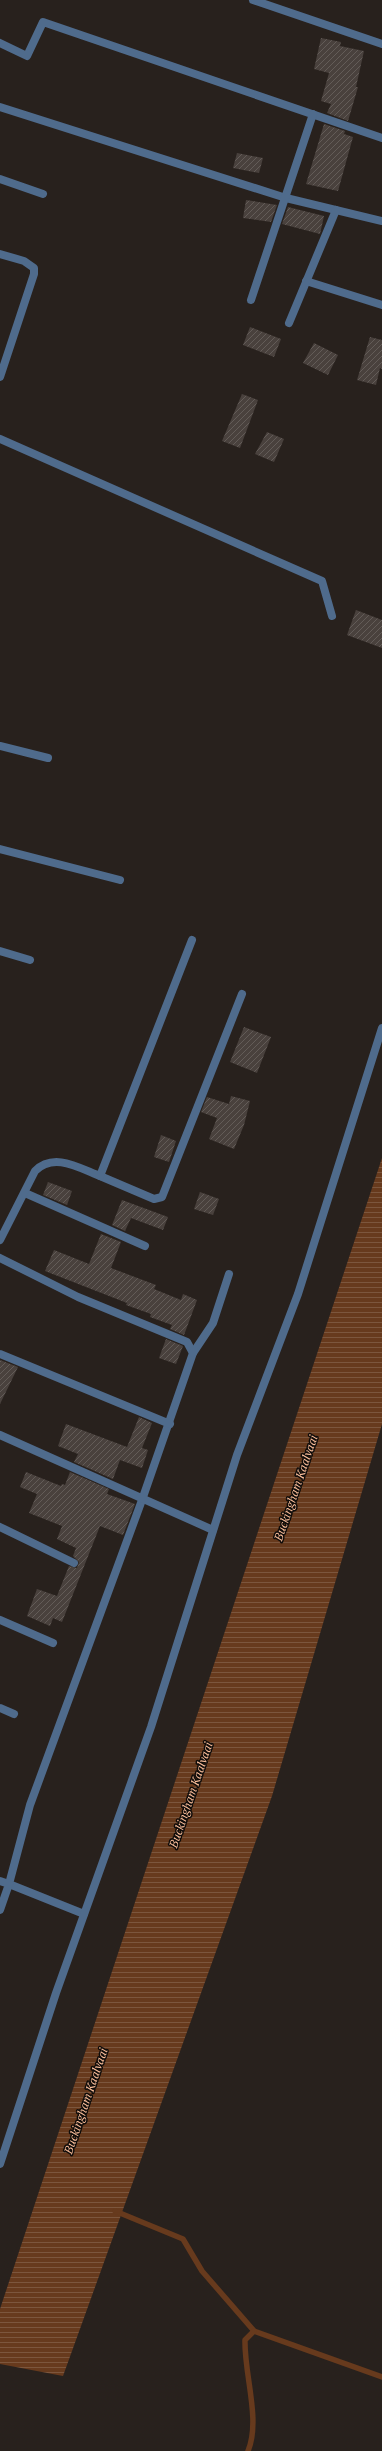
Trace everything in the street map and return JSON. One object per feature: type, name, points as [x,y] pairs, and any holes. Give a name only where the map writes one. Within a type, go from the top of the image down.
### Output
[{"type":"street","points":[[253,0],[382,44]]},
{"type":"street","points":[[0,43],[27,56],[44,22],[382,138]]},
{"type":"street","points":[[0,108],[286,198],[382,221]]},
{"type":"street","points":[[250,300],[286,198],[313,114]]},
{"type":"street","points":[[0,179],[43,194]]},
{"type":"street","points":[[288,323],[336,210]]},
{"type":"street","points":[[0,254],[30,264],[34,268],[34,274],[0,377]]},
{"type":"street","points":[[306,281],[382,305]]},
{"type":"street","points":[[0,439],[322,581],[332,616]]},
{"type":"street","points":[[0,746],[48,758]]},
{"type":"street","points":[[0,849],[120,880]]},
{"type":"street","points":[[100,1176],[192,940]]},
{"type":"street","points":[[0,951],[30,960]]},
{"type":"street","points":[[0,1240],[35,1171],[49,1162],[67,1163],[154,1199],[162,1198],[242,994]]},
{"type":"street","points":[[0,2164],[84,1914],[151,1727],[212,1530],[237,1455],[298,1294],[382,1028]]},
{"type":"street","points":[[25,1193],[145,1246]]},
{"type":"street","points":[[0,1258],[84,1300],[187,1342],[193,1353]]},
{"type":"street","points":[[0,1910],[9,1884],[30,1805],[170,1424],[193,1353],[213,1323],[229,1274]]},
{"type":"street","points":[[0,1354],[170,1424]]},
{"type":"street","points":[[0,1435],[30,1447],[142,1500],[212,1530]]},
{"type":"street","points":[[0,1528],[74,1563]]},
{"type":"street","points":[[0,1620],[53,1643]]},
{"type":"street","points":[[0,1708],[14,1714]]},
{"type":"street","points":[[0,1881],[84,1914]]},
{"type":"water","name":"Buckingham Kaalvaai","points":[[382,1158],[382,1424],[272,1796],[63,2376],[0,2364],[0,2309]]},
{"type":"building","points":[[321,38],[341,42],[340,46],[364,51],[356,87],[358,87],[348,121],[327,113],[331,104],[321,101],[329,73],[314,69]]},
{"type":"building","points":[[324,124],[345,131],[344,134],[353,137],[338,191],[306,184]]},
{"type":"building","points":[[237,153],[263,158],[259,173],[233,168]]},
{"type":"building","points":[[246,200],[277,205],[271,222],[243,218]]},
{"type":"building","points":[[288,207],[324,216],[320,234],[282,224]]},
{"type":"building","points":[[250,327],[281,339],[274,357],[243,345]]},
{"type":"building","points":[[370,337],[382,340],[382,369],[380,368],[376,385],[357,380]]},
{"type":"building","points":[[314,343],[338,355],[328,375],[303,363]]},
{"type":"building","points":[[242,394],[258,400],[240,448],[222,441]]},
{"type":"building","points":[[267,432],[284,439],[274,462],[255,454]]},
{"type":"building","points":[[356,610],[382,620],[382,648],[347,635]]},
{"type":"building","points":[[244,1027],[271,1037],[257,1073],[230,1062]]},
{"type":"building","points":[[231,1096],[250,1101],[244,1125],[234,1149],[209,1139],[217,1118],[201,1112],[207,1097],[229,1104]]},
{"type":"building","points":[[161,1135],[176,1141],[169,1162],[154,1157]]},
{"type":"building","points":[[48,1182],[72,1191],[67,1205],[43,1195]]},
{"type":"building","points":[[200,1192],[219,1199],[213,1215],[194,1209]]},
{"type":"building","points":[[122,1200],[168,1217],[163,1230],[131,1218],[125,1231],[112,1225]]},
{"type":"building","points":[[101,1234],[121,1242],[111,1268],[156,1285],[154,1289],[181,1300],[183,1294],[197,1300],[184,1335],[170,1329],[172,1325],[150,1317],[151,1314],[45,1271],[54,1250],[89,1264]]},
{"type":"building","points":[[166,1339],[183,1346],[176,1364],[159,1358]]},
{"type":"building","points":[[0,1360],[18,1367],[0,1404]]},
{"type":"building","points":[[139,1417],[152,1423],[142,1448],[148,1450],[142,1468],[120,1460],[113,1479],[74,1462],[78,1454],[58,1446],[66,1424],[127,1447]]},
{"type":"building","points":[[26,1472],[61,1486],[62,1484],[65,1485],[70,1472],[109,1489],[107,1494],[135,1504],[123,1535],[100,1526],[62,1622],[53,1618],[50,1626],[27,1616],[37,1589],[57,1596],[69,1566],[77,1568],[79,1562],[73,1556],[76,1548],[57,1539],[62,1526],[29,1513],[37,1494],[20,1487]]},
{"type":"waterway","points":[[115,2211],[183,2239],[202,2271],[254,2331],[382,2377]]},
{"type":"waterway","points":[[248,2451],[252,2439],[253,2425],[245,2353],[245,2340],[254,2331]]}]
